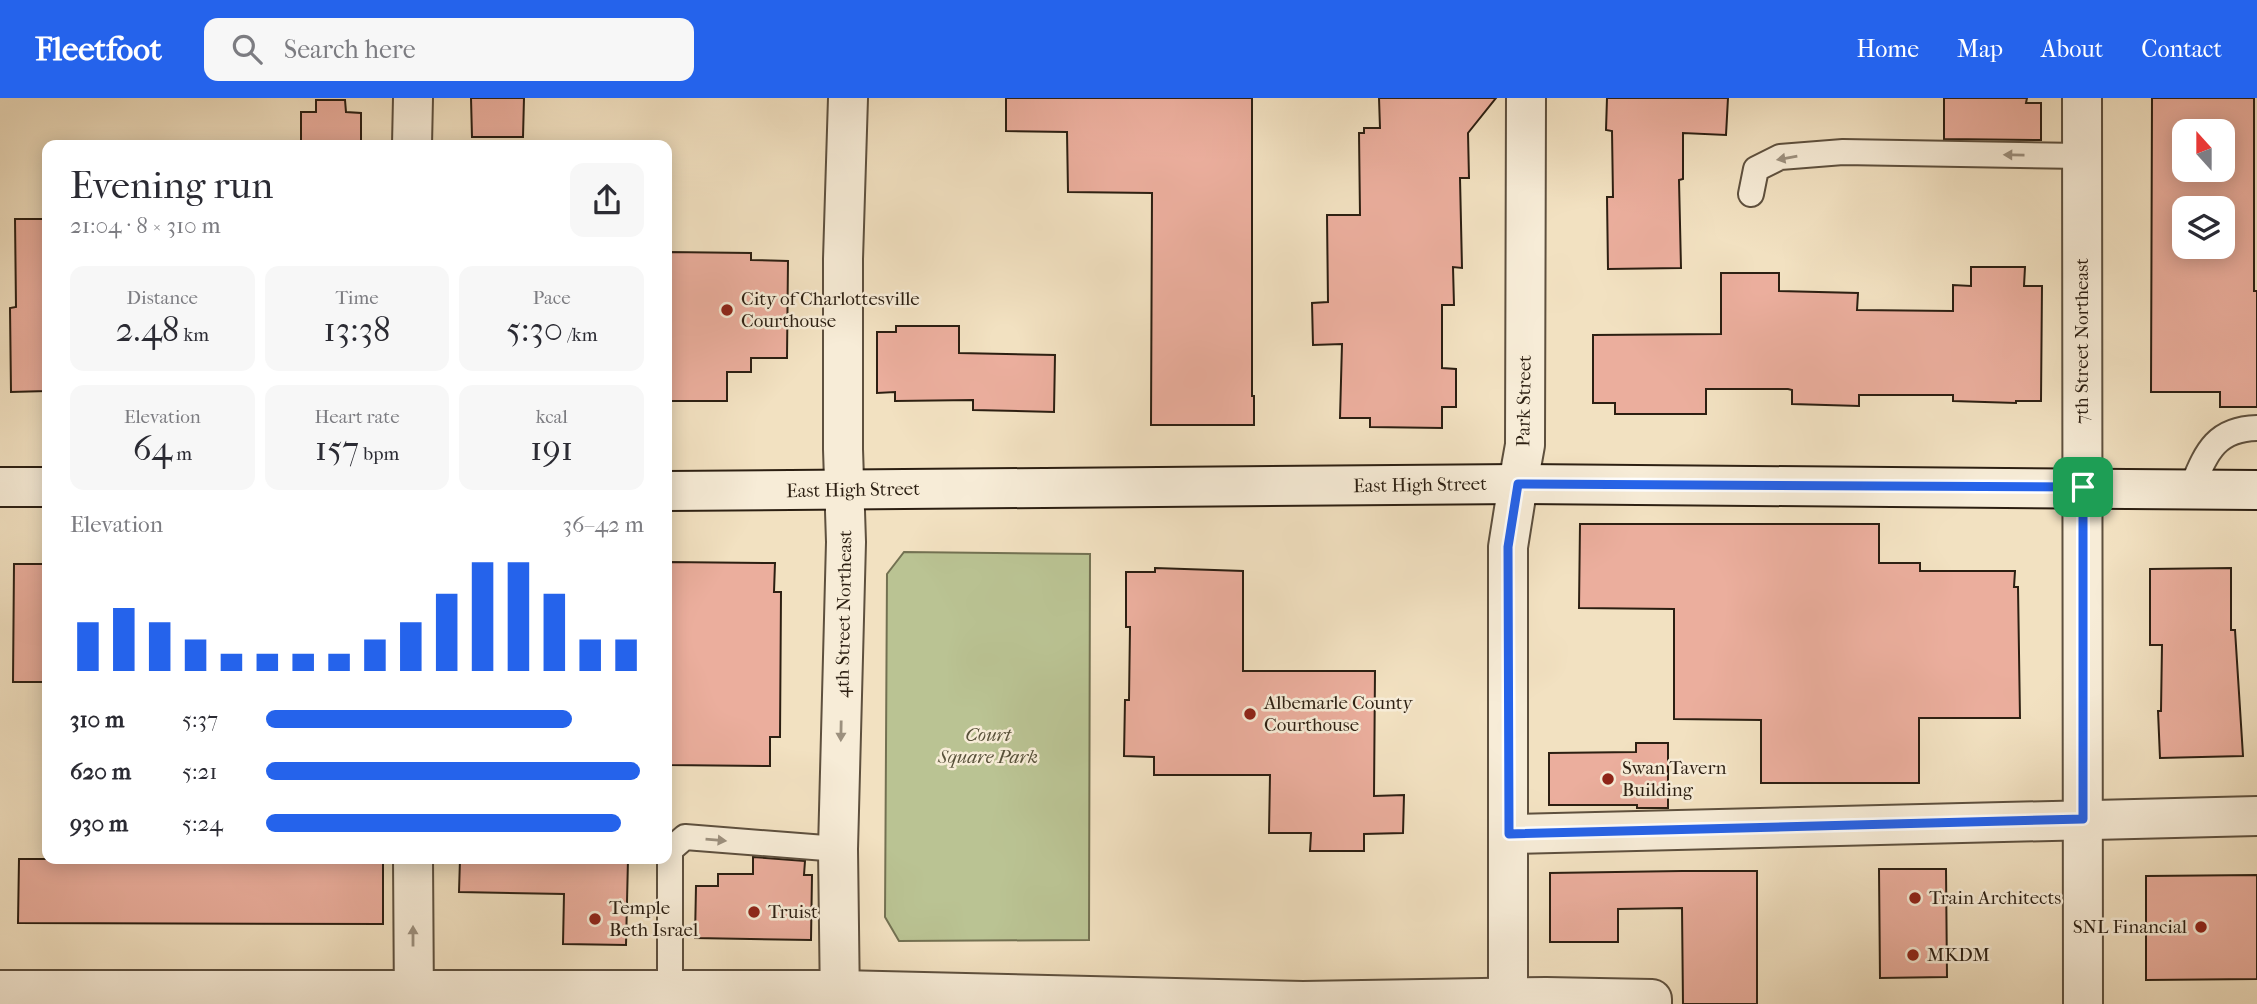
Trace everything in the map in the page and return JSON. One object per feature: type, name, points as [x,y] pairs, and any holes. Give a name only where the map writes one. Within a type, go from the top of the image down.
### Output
[{"type":"street","points":[[412,140],[413,98]]},
{"type":"street","name":"4th Street Northeast","points":[[840,997],[838,849],[846,542],[843,491],[843,259],[848,98]]},
{"type":"street","name":"Park Street","points":[[1508,998],[1508,547],[1525,445],[1526,98]]},
{"type":"street","name":"7th Street Northeast","points":[[2082,98],[2083,1004]]},
{"type":"street","name":"East High Street","points":[[672,491],[1518,484],[2257,490]]},
{"type":"street","points":[[0,486],[42,487]]},
{"type":"street","points":[[1509,834],[2257,816]]},
{"type":"street","points":[[413,864],[413,997]]},
{"type":"street","points":[[0,990],[413,997],[670,990],[840,997],[1279,1002],[1508,998],[1652,1001]]},
{"type":"lane","points":[[1751,194],[1756,169],[1780,157],[1843,152],[2082,156]]},
{"type":"lane","points":[[2191,489],[2208,450],[2218,440],[2238,428],[2257,428]]},
{"type":"lane","points":[[672,847],[685,837],[838,849]]},
{"type":"lane","points":[[670,864],[670,990]]},
{"type":"green space","name":"Court Square Park","points":[[904,552],[1090,554],[1089,940],[899,941],[885,917],[887,574]]},
{"type":"building","points":[[471,98],[524,98],[523,137],[472,137]]},
{"type":"building","points":[[1006,98],[1252,98],[1254,425],[1151,425],[1152,193],[1068,192],[1067,132],[1006,131]]},
{"type":"building","points":[[1379,98],[1496,98],[1468,133],[1469,178],[1460,178],[1462,268],[1453,267],[1454,305],[1442,305],[1442,368],[1456,369],[1456,407],[1442,407],[1442,428],[1370,427],[1370,418],[1340,418],[1342,344],[1313,345],[1312,303],[1328,302],[1327,215],[1360,215],[1359,133],[1364,133],[1364,128],[1380,128]]},
{"type":"building","points":[[1607,98],[1728,98],[1726,135],[1683,133],[1683,179],[1679,180],[1681,268],[1608,269],[1607,197],[1613,197],[1612,131],[1606,130]]},
{"type":"building","points":[[1944,98],[2027,98],[2026,103],[2041,103],[2041,140],[1944,139]]},
{"type":"building","points":[[2152,98],[2254,98],[2257,407],[2220,407],[2220,392],[2151,392]]},
{"type":"building","points":[[316,100],[345,100],[346,112],[361,113],[361,140],[301,140],[301,112],[316,112]]},
{"type":"building","points":[[15,219],[42,219],[42,391],[11,392],[10,308],[16,307]]},
{"type":"building","name":"City of Charlottesville Courthouse","points":[[672,252],[751,253],[751,260],[788,261],[787,358],[751,358],[751,372],[727,372],[727,401],[672,401]]},
{"type":"building","points":[[1971,267],[2025,267],[2024,286],[2042,286],[2041,401],[1953,401],[1953,395],[1859,395],[1859,406],[1792,404],[1792,390],[1788,389],[1706,389],[1706,414],[1615,414],[1615,403],[1593,403],[1593,335],[1721,334],[1721,273],[1779,273],[1779,291],[1858,293],[1857,310],[1953,311],[1953,285],[1971,286]]},
{"type":"building","points":[[896,326],[959,326],[959,353],[1055,355],[1054,412],[973,410],[973,400],[895,401],[895,392],[877,393],[877,332],[896,332]]},
{"type":"building","points":[[1580,524],[1879,524],[1879,563],[1920,563],[1920,571],[2015,571],[2014,587],[2018,587],[2020,718],[1919,718],[1919,783],[1761,783],[1761,720],[1674,719],[1674,609],[1579,608]]},
{"type":"building","points":[[672,562],[775,563],[774,592],[781,592],[780,737],[770,737],[770,766],[672,765]]},
{"type":"building","points":[[14,564],[42,564],[42,682],[13,682]]},
{"type":"building","name":"Albemarle County Courthouse","points":[[1155,568],[1243,571],[1243,671],[1375,671],[1374,796],[1404,795],[1403,833],[1364,834],[1364,851],[1310,851],[1311,833],[1269,833],[1270,775],[1154,775],[1154,757],[1124,756],[1125,700],[1129,700],[1130,627],[1126,627],[1126,572],[1155,572]]},
{"type":"building","points":[[2231,568],[2231,630],[2235,630],[2243,756],[2160,758],[2158,711],[2161,711],[2162,645],[2150,645],[2150,569]]},
{"type":"building","name":"Swan Tavern Building","points":[[1636,743],[1668,743],[1668,808],[1637,808],[1637,805],[1549,805],[1549,753],[1636,752]]},
{"type":"building","name":"Truist","points":[[753,857],[805,861],[804,875],[812,875],[811,940],[695,938],[696,886],[718,886],[718,874],[753,874]]},
{"type":"building","points":[[19,859],[42,859],[42,864],[383,864],[383,924],[18,923]]},
{"type":"building","name":"Temple Beth Israel","points":[[460,864],[628,864],[626,945],[563,944],[564,894],[459,892]]},
{"type":"building","points":[[1879,869],[1946,869],[1947,977],[1880,978]]},
{"type":"building","points":[[1757,871],[1757,1004],[1683,1004],[1682,908],[1618,909],[1618,942],[1550,942],[1550,873]]},
{"type":"building","name":"SNL Financial","points":[[2257,875],[2257,979],[2146,980],[2146,876]]},
{"type":"place","name":"City of Charlottesville Courthouse","points":[[727,310]]},
{"type":"place","name":"Albemarle County Courthouse","points":[[1250,714]]},
{"type":"place","name":"Swan Tavern Building","points":[[1608,779]]},
{"type":"place","name":"Train Architects","points":[[1915,898]]},
{"type":"place","name":"Truist","points":[[754,912]]},
{"type":"place","name":"Temple Beth Israel","points":[[595,919]]},
{"type":"place","name":"SNL Financial","points":[[2201,927]]},
{"type":"place","name":"MKDM","points":[[1913,955]]},
{"type":"route","points":[[1518,484],[2083,487],[2083,819],[1509,834],[1508,547],[1518,484]]}]
